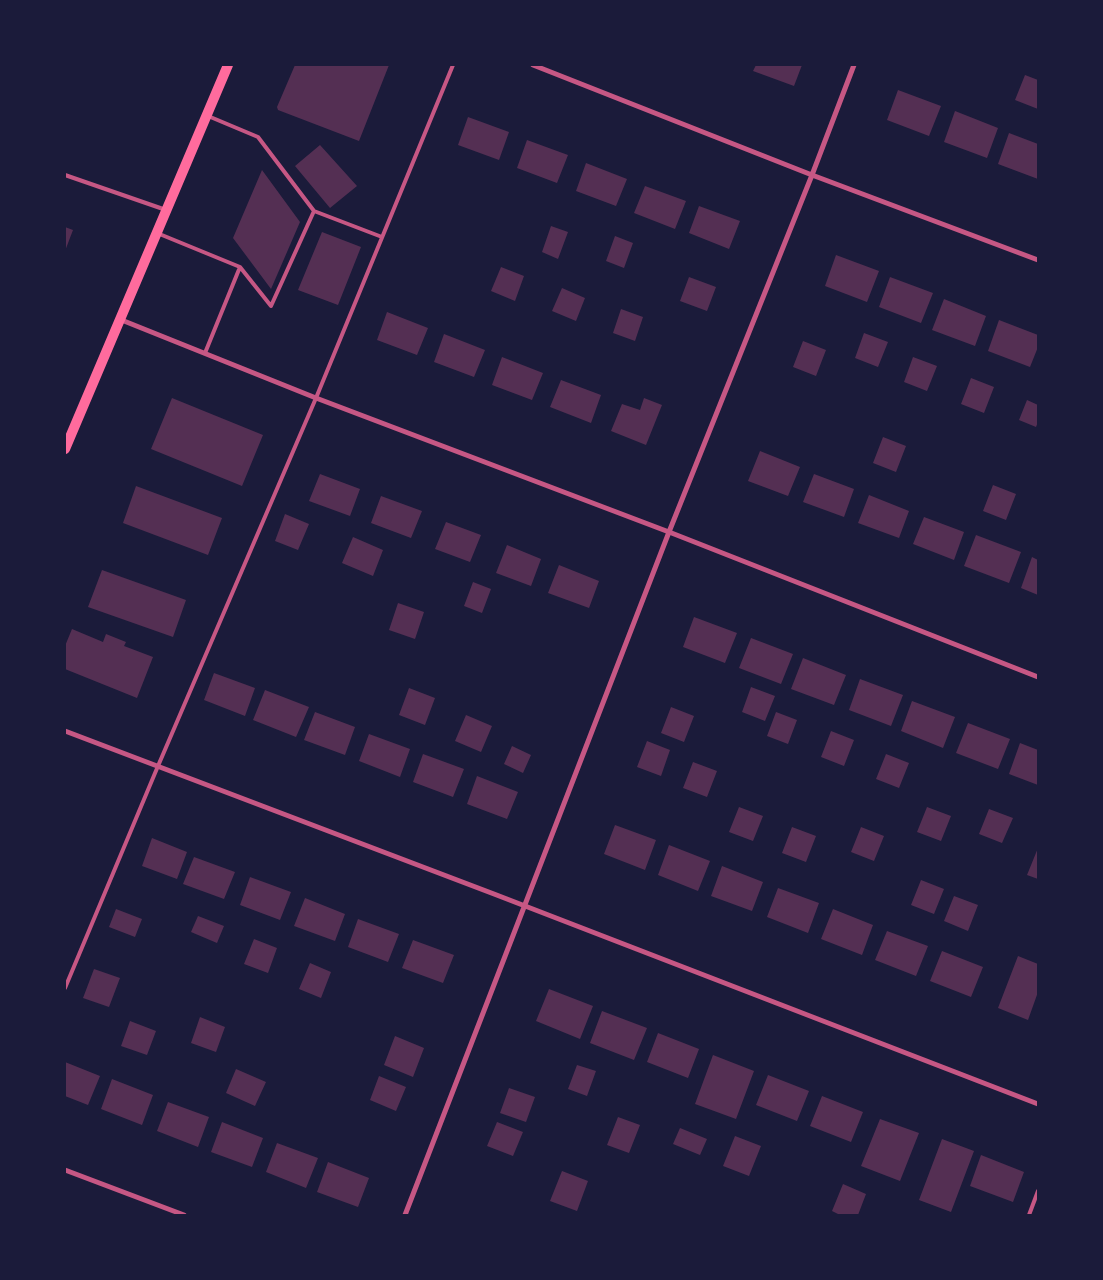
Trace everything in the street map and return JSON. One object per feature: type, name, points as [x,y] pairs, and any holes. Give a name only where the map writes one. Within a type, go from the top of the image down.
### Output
[{"type":"main road","points":[[65,449],[228,65]]},
{"type":"street","points":[[533,65],[812,175],[1038,260]]},
{"type":"street","points":[[405,1215],[669,532],[854,65]]},
{"type":"street","points":[[119,319],[316,398],[669,532],[1038,677]]},
{"type":"street","points":[[65,731],[524,905],[1038,1104]]},
{"type":"street","points":[[65,1170],[184,1215]]},
{"type":"lane","points":[[65,988],[316,398],[453,65]]},
{"type":"lane","points":[[206,115],[258,138],[314,211],[382,237]]},
{"type":"lane","points":[[65,175],[166,210]]},
{"type":"lane","points":[[156,233],[240,267],[271,306],[314,211]]},
{"type":"lane","points":[[205,353],[240,267]]},
{"type":"lane","points":[[1029,1215],[1038,1191]]},
{"type":"building","points":[[295,65],[389,65],[359,141],[278,110],[277,107]]},
{"type":"building","points":[[756,65],[802,65],[794,86],[753,71]]},
{"type":"building","points":[[1025,75],[1038,80],[1038,109],[1015,100]]},
{"type":"building","points":[[898,90],[941,106],[929,136],[887,120]]},
{"type":"building","points":[[955,111],[998,128],[987,158],[944,142]]},
{"type":"building","points":[[468,117],[509,132],[499,160],[458,145]]},
{"type":"building","points":[[1009,133],[1038,144],[1038,179],[998,164]]},
{"type":"building","points":[[527,140],[568,155],[557,183],[517,168]]},
{"type":"building","points":[[320,145],[357,186],[330,208],[295,166]]},
{"type":"building","points":[[586,163],[627,179],[616,206],[576,191]]},
{"type":"building","points":[[262,170],[300,222],[271,289],[233,238]]},
{"type":"building","points":[[645,186],[686,201],[675,229],[634,213]]},
{"type":"building","points":[[699,206],[740,221],[729,249],[689,233]]},
{"type":"building","points":[[551,226],[568,232],[558,259],[542,252]]},
{"type":"building","points":[[65,227],[73,230],[65,251]]},
{"type":"building","points":[[322,232],[361,247],[338,305],[298,290]]},
{"type":"building","points":[[615,236],[633,243],[624,268],[606,261]]},
{"type":"building","points":[[836,255],[879,271],[867,302],[825,286]]},
{"type":"building","points":[[501,267],[524,276],[515,301],[491,291]]},
{"type":"building","points":[[689,277],[716,287],[707,311],[680,301]]},
{"type":"building","points":[[890,277],[933,293],[921,323],[879,307]]},
{"type":"building","points":[[562,288],[585,298],[576,321],[552,311]]},
{"type":"building","points":[[944,299],[986,316],[975,346],[932,330]]},
{"type":"building","points":[[621,309],[643,317],[635,341],[613,333]]},
{"type":"building","points":[[387,312],[428,328],[417,355],[377,340]]},
{"type":"building","points":[[999,320],[1038,335],[1038,347],[1030,367],[988,351]]},
{"type":"building","points":[[864,333],[888,342],[878,367],[855,358]]},
{"type":"building","points":[[444,334],[485,350],[474,377],[434,362]]},
{"type":"building","points":[[803,341],[826,350],[816,376],[793,367]]},
{"type":"building","points":[[502,357],[543,373],[532,400],[492,385]]},
{"type":"building","points":[[913,357],[937,366],[927,391],[904,382]]},
{"type":"building","points":[[971,378],[994,387],[984,413],[961,404]]},
{"type":"building","points":[[561,380],[601,395],[591,423],[550,407]]},
{"type":"building","points":[[172,398],[263,435],[242,486],[151,449]]},
{"type":"building","points":[[644,398],[662,405],[646,445],[611,431],[622,404],[640,410]]},
{"type":"building","points":[[1027,400],[1038,405],[1038,422],[1036,427],[1019,420]]},
{"type":"building","points":[[883,437],[906,446],[896,472],[873,463]]},
{"type":"building","points":[[760,451],[800,467],[788,496],[748,481]]},
{"type":"building","points":[[320,474],[360,489],[350,516],[309,501]]},
{"type":"building","points":[[814,474],[854,489],[844,517],[803,502]]},
{"type":"building","points":[[993,485],[1016,494],[1006,520],[983,511]]},
{"type":"building","points":[[136,486],[222,518],[208,555],[123,523]]},
{"type":"building","points":[[869,495],[909,511],[899,538],[858,523]]},
{"type":"building","points":[[381,496],[422,511],[411,538],[371,523]]},
{"type":"building","points":[[285,514],[309,524],[298,550],[275,541]]},
{"type":"building","points":[[924,517],[964,532],[954,560],[913,544]]},
{"type":"building","points":[[446,522],[481,535],[470,562],[435,549]]},
{"type":"building","points":[[976,535],[1021,552],[1009,583],[964,566]]},
{"type":"building","points":[[353,537],[383,550],[373,576],[342,563]]},
{"type":"building","points":[[507,545],[541,559],[531,586],[496,573]]},
{"type":"building","points":[[1032,557],[1038,560],[1038,595],[1021,588]]},
{"type":"building","points":[[559,565],[599,581],[589,608],[548,593]]},
{"type":"building","points":[[102,570],[186,600],[173,637],[88,607]]},
{"type":"building","points":[[473,582],[491,589],[482,613],[464,606]]},
{"type":"building","points":[[398,603],[424,612],[415,639],[389,630]]},
{"type":"building","points":[[694,617],[737,633],[725,663],[683,647]]},
{"type":"building","points":[[72,629],[103,642],[106,634],[126,642],[124,646],[153,657],[137,698],[65,669],[65,646]]},
{"type":"building","points":[[751,638],[793,654],[781,684],[739,668]]},
{"type":"building","points":[[803,658],[846,675],[834,705],[791,689]]},
{"type":"building","points":[[214,673],[255,688],[245,716],[204,700]]},
{"type":"building","points":[[860,679],[903,695],[891,726],[849,710]]},
{"type":"building","points":[[751,687],[775,696],[765,721],[742,712]]},
{"type":"building","points":[[409,688],[435,698],[425,725],[399,715]]},
{"type":"building","points":[[265,690],[309,707],[296,737],[253,720]]},
{"type":"building","points":[[912,701],[955,717],[943,748],[901,731]]},
{"type":"building","points":[[671,707],[694,716],[684,742],[661,733]]},
{"type":"building","points":[[315,712],[355,727],[345,755],[304,740]]},
{"type":"building","points":[[776,712],[797,720],[788,744],[767,736]]},
{"type":"building","points":[[466,715],[492,726],[481,752],[455,741]]},
{"type":"building","points":[[968,723],[1010,739],[998,769],[956,753]]},
{"type":"building","points":[[831,731],[854,740],[844,766],[821,757]]},
{"type":"building","points":[[369,734],[410,749],[400,777],[359,761]]},
{"type":"building","points":[[647,741],[670,750],[661,776],[637,767]]},
{"type":"building","points":[[1020,743],[1038,750],[1038,785],[1009,774]]},
{"type":"building","points":[[512,746],[531,755],[523,773],[504,764]]},
{"type":"building","points":[[423,754],[464,769],[453,797],[413,782]]},
{"type":"building","points":[[886,754],[909,763],[899,788],[876,779]]},
{"type":"building","points":[[693,762],[717,771],[707,797],[683,788]]},
{"type":"building","points":[[477,776],[518,792],[507,819],[467,804]]},
{"type":"building","points":[[739,807],[763,816],[753,841],[729,832]]},
{"type":"building","points":[[927,807],[951,816],[941,841],[917,832]]},
{"type":"building","points":[[989,809],[1013,818],[1002,843],[979,834]]},
{"type":"building","points":[[615,825],[656,840],[645,870],[604,854]]},
{"type":"building","points":[[792,827],[816,836],[806,862],[782,853]]},
{"type":"building","points":[[861,827],[884,836],[874,861],[851,852]]},
{"type":"building","points":[[152,838],[187,852],[177,879],[142,866]]},
{"type":"building","points":[[669,845],[710,861],[698,891],[658,875]]},
{"type":"building","points":[[1038,848],[1038,879],[1027,875]]},
{"type":"building","points":[[194,857],[235,872],[224,899],[183,884]]},
{"type":"building","points":[[722,866],[763,882],[752,911],[711,896]]},
{"type":"building","points":[[250,877],[291,892],[280,920],[240,905]]},
{"type":"building","points":[[921,880],[944,889],[934,914],[911,905]]},
{"type":"building","points":[[778,888],[819,903],[808,933],[767,917]]},
{"type":"building","points":[[954,896],[978,905],[968,931],[944,921]]},
{"type":"building","points":[[305,898],[345,914],[335,941],[294,926]]},
{"type":"building","points":[[116,909],[142,919],[135,937],[109,927]]},
{"type":"building","points":[[833,909],[873,925],[862,955],[821,939]]},
{"type":"building","points":[[198,916],[224,926],[217,943],[191,932]]},
{"type":"building","points":[[358,919],[399,934],[388,962],[348,947]]},
{"type":"building","points":[[887,931],[928,946],[916,976],[875,960]]},
{"type":"building","points":[[254,939],[277,948],[268,973],[244,964]]},
{"type":"building","points":[[413,940],[454,955],[443,983],[402,968]]},
{"type":"building","points":[[942,951],[983,967],[971,997],[930,981]]},
{"type":"building","points":[[1018,956],[1038,964],[1038,992],[1028,1020],[998,1008]]},
{"type":"building","points":[[310,963],[331,972],[321,998],[299,989]]},
{"type":"building","points":[[94,969],[120,978],[109,1007],[83,998]]},
{"type":"building","points":[[549,989],[593,1006],[580,1039],[536,1021]]},
{"type":"building","points":[[602,1011],[647,1028],[634,1060],[590,1043]]},
{"type":"building","points":[[200,1017],[225,1027],[216,1052],[191,1043]]},
{"type":"building","points":[[130,1021],[156,1031],[147,1055],[121,1046]]},
{"type":"building","points":[[658,1033],[699,1049],[688,1078],[647,1062]]},
{"type":"building","points":[[395,1036],[424,1048],[413,1077],[384,1065]]},
{"type":"building","points":[[713,1055],[754,1071],[736,1119],[695,1104]]},
{"type":"building","points":[[65,1062],[100,1076],[88,1105],[65,1096]]},
{"type":"building","points":[[577,1065],[596,1071],[587,1096],[568,1089]]},
{"type":"building","points":[[236,1069],[266,1082],[255,1106],[226,1093]]},
{"type":"building","points":[[768,1075],[809,1091],[797,1121],[756,1105]]},
{"type":"building","points":[[379,1076],[406,1087],[396,1111],[370,1100]]},
{"type":"building","points":[[112,1079],[153,1095],[142,1125],[101,1109]]},
{"type":"building","points":[[509,1088],[535,1097],[526,1122],[500,1113]]},
{"type":"building","points":[[822,1096],[863,1112],[851,1142],[810,1126]]},
{"type":"building","points":[[168,1102],[209,1117],[198,1147],[157,1131]]},
{"type":"building","points":[[618,1117],[640,1125],[629,1153],[607,1145]]},
{"type":"building","points":[[880,1119],[919,1133],[900,1181],[861,1166]]},
{"type":"building","points":[[222,1122],[263,1138],[252,1167],[211,1152]]},
{"type":"building","points":[[497,1122],[523,1132],[513,1156],[487,1146]]},
{"type":"building","points":[[680,1128],[707,1139],[700,1155],[673,1144]]},
{"type":"building","points":[[735,1136],[761,1146],[749,1176],[723,1166]]},
{"type":"building","points":[[942,1139],[974,1151],[951,1212],[919,1200]]},
{"type":"building","points":[[277,1143],[318,1158],[306,1188],[266,1172]]},
{"type":"building","points":[[981,1155],[1024,1172],[1013,1202],[970,1186]]},
{"type":"building","points":[[328,1162],[369,1178],[358,1207],[317,1192]]},
{"type":"building","points":[[562,1171],[588,1181],[577,1211],[550,1201]]},
{"type":"building","points":[[843,1184],[866,1194],[858,1215],[840,1215],[832,1211]]}]
